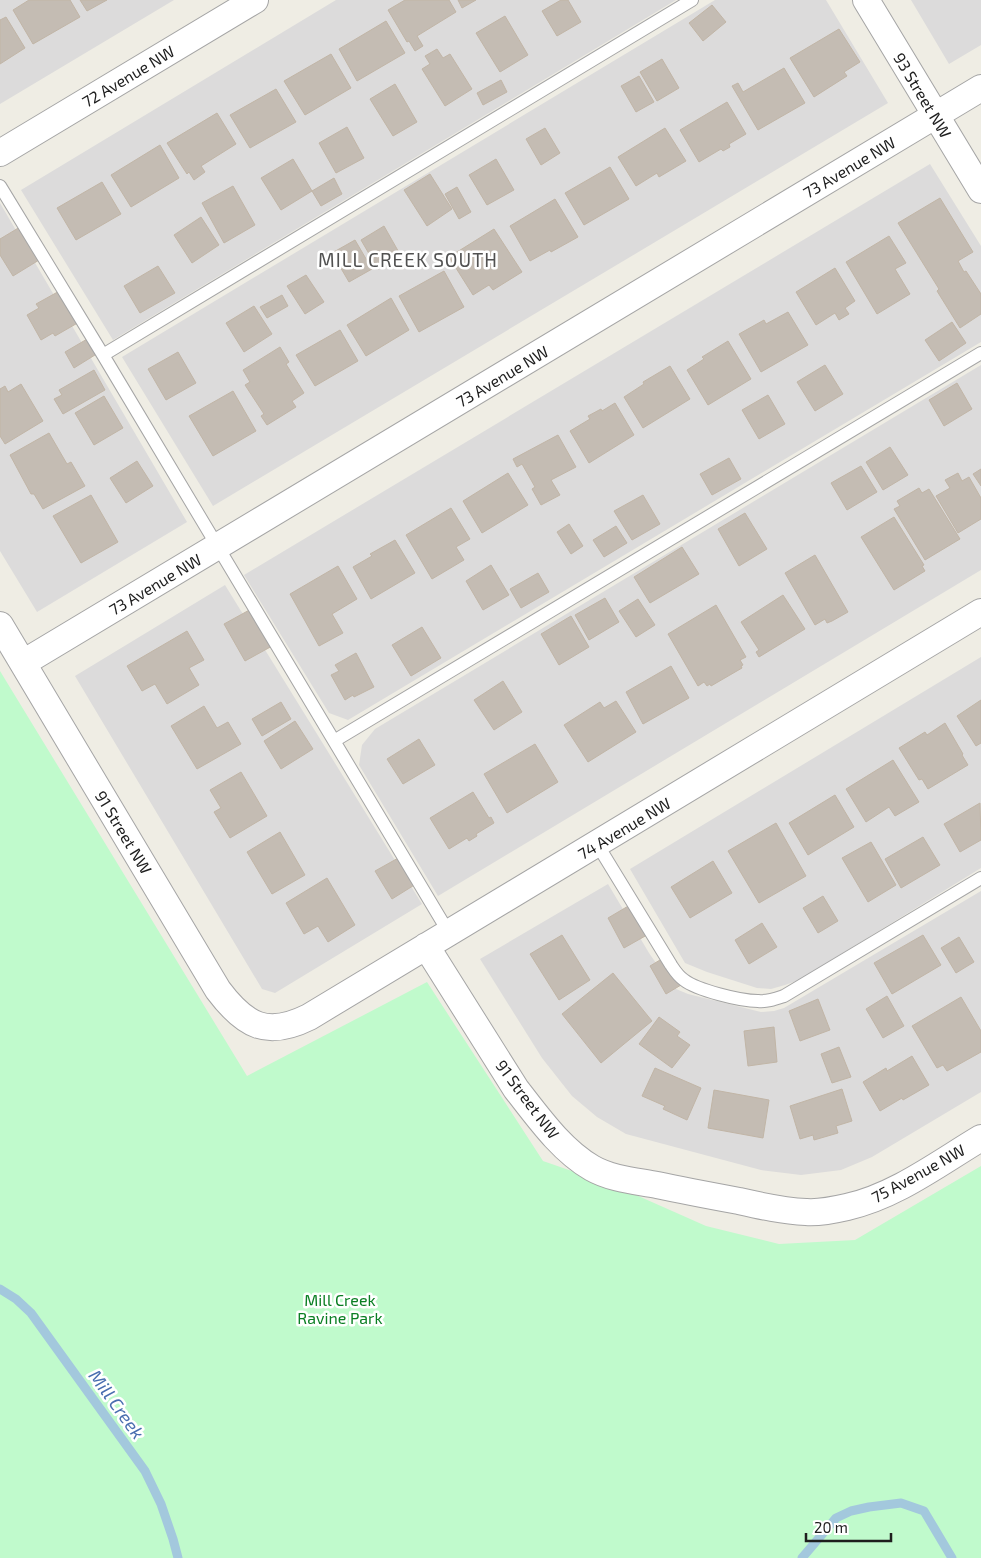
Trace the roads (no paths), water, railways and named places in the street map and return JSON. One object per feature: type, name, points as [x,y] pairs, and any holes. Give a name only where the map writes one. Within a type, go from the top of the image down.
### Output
[{"type":"street","name":"72 Avenue NW","points":[[0,153],[255,0]]},
{"type":"street","name":"93 Street NW","points":[[866,0],[981,190]]},
{"type":"street","name":"73 Avenue NW","points":[[23,664],[981,88]]},
{"type":"street","name":"74 Avenue NW","points":[[261,1026],[272,1028],[284,1027],[298,1022],[981,612]]},
{"type":"street","name":"91 Street NW","points":[[0,625],[218,990],[237,1013],[261,1026]]},
{"type":"street","name":"91 Street NW","points":[[426,946],[516,1089],[558,1140],[577,1158],[591,1167],[610,1175],[776,1209],[795,1211]]},
{"type":"street","name":"75 Avenue NW","points":[[795,1211],[827,1211],[870,1200],[902,1185],[981,1138]]},
{"type":"lane","points":[[103,355],[692,0]]},
{"type":"lane","points":[[0,186],[449,932]]},
{"type":"lane","points":[[334,741],[981,354]]},
{"type":"lane","points":[[597,844],[671,965],[683,979],[692,986],[737,999],[757,1002],[771,1001],[784,996],[981,878]]},
{"type":"waterway","name":"Mill Creek","points":[[0,1289],[16,1299],[31,1313],[145,1471],[161,1504],[178,1558]]},
{"type":"waterway","name":"Mill Creek","points":[[802,1558],[836,1518],[851,1511],[901,1503],[924,1511],[952,1558]]},
{"type":"district","name":"MILL CREEK SOUTH","points":[[408,259]]},
{"type":"park label","name":"Mill Creek Ravine Park","points":[[340,1308]]}]
